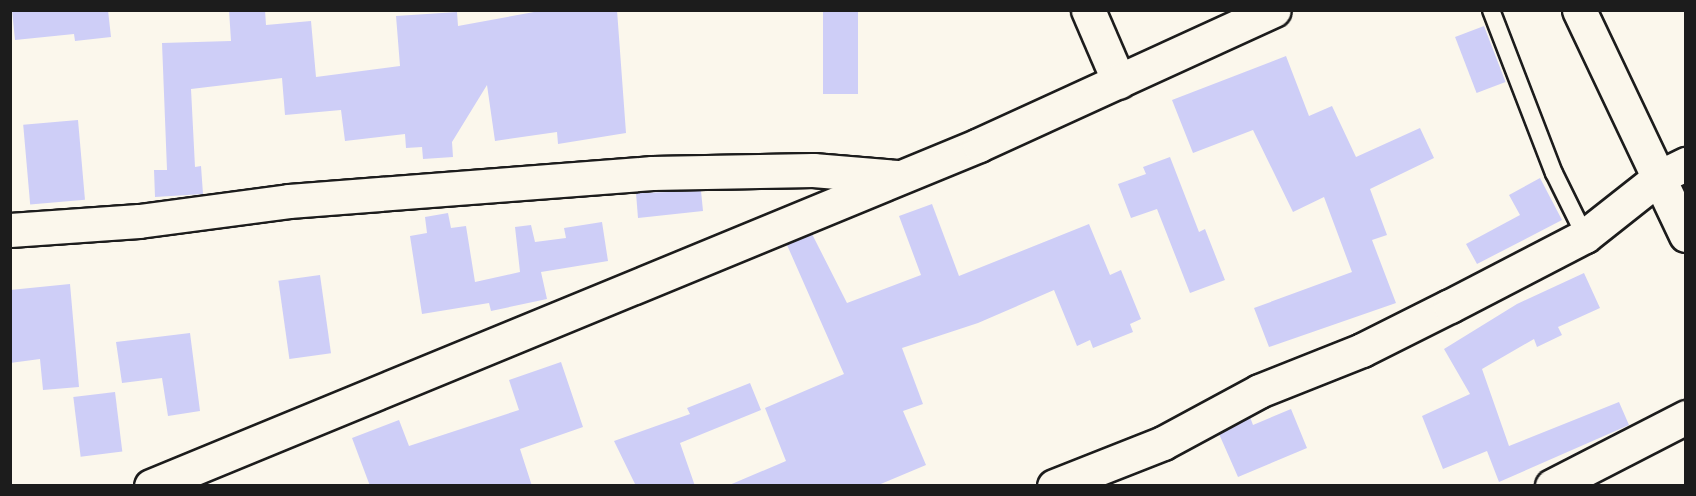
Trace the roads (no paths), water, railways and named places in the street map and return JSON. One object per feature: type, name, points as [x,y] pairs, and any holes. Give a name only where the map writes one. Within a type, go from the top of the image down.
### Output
[{"type":"street","points":[[1088,10],[1119,82]]},
{"type":"street","points":[[152,486],[903,177],[1119,82],[1274,10]]},
{"type":"street","points":[[1579,10],[1673,170],[1686,235]]},
{"type":"street","points":[[10,230],[139,221],[290,201],[652,173],[813,170],[903,177]]},
{"type":"street","points":[[1054,486],[1163,443],[1259,391],[1362,350],[1585,236],[1673,170]]},
{"type":"street","points":[[1552,486],[1686,417]]},
{"type":"lane","points":[[1491,10],[1554,173],[1585,236]]}]
